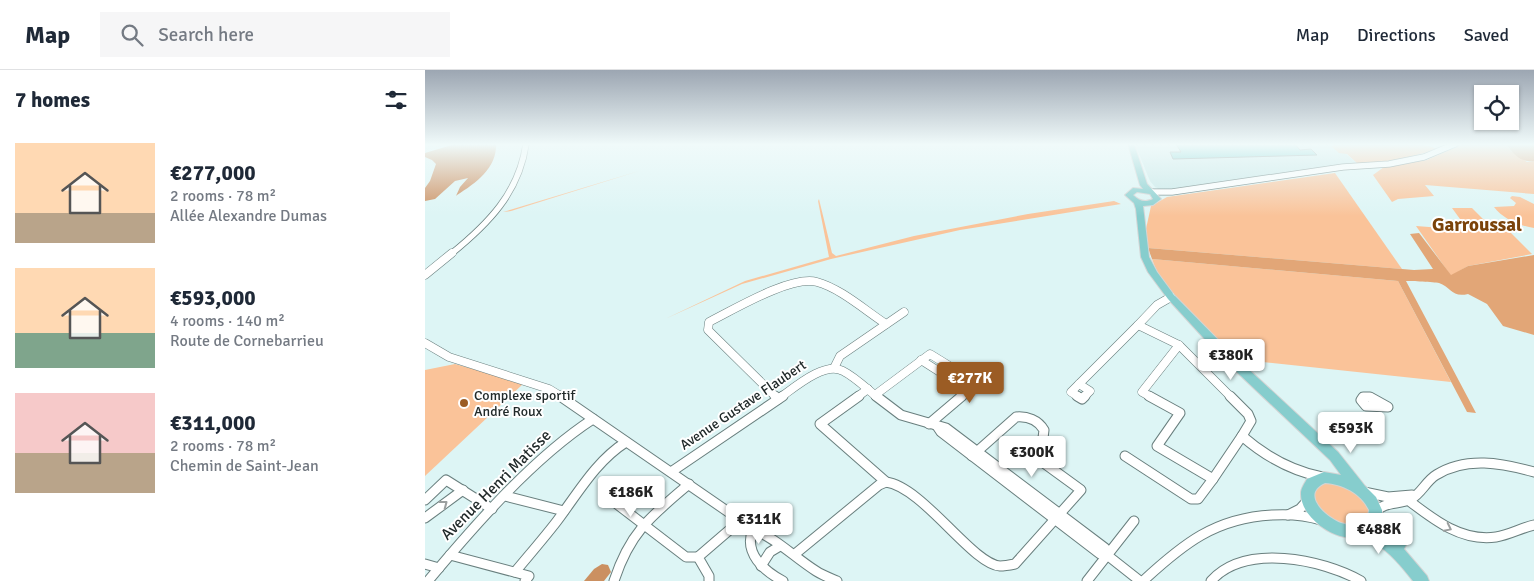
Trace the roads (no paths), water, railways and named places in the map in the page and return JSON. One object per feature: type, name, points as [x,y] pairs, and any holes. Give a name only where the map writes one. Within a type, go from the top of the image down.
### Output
[{"type":"main road","points":[[1139,168],[1139,184],[1129,196],[1137,202],[1140,208],[1143,244],[1147,261],[1173,300],[1227,356],[1338,460],[1372,502],[1376,515],[1385,531],[1410,556],[1427,581]]},
{"type":"main road","points":[[1139,168],[1144,185],[1151,191],[1154,201],[1142,222]]},
{"type":"main road","points":[[1135,190],[1151,191]]},
{"type":"main road","points":[[1137,202],[1154,201]]},
{"type":"main road","points":[[1318,442],[1331,458],[1333,465],[1332,470],[1323,477],[1313,481],[1308,494],[1315,512],[1327,523],[1340,530],[1369,534],[1385,542],[1403,558],[1422,581]]},
{"type":"main road","points":[[1323,477],[1339,478],[1361,490]]},
{"type":"main road","points":[[1354,532],[1369,528],[1376,515]]},
{"type":"street","points":[[425,275],[478,230],[503,202],[523,168]]},
{"type":"street","points":[[1151,191],[1171,192],[1345,168]]},
{"type":"street","points":[[1154,201],[1167,195],[1348,168]]},
{"type":"street","points":[[778,399],[708,330],[709,322],[784,285],[815,281],[830,287],[886,324]]},
{"type":"street","points":[[1079,384],[1160,303],[1173,300]]},
{"type":"street","points":[[904,312],[840,356],[834,368],[842,370],[901,415],[933,425],[975,454],[1057,517],[1100,554],[1107,555],[1142,581],[1176,550],[1204,531],[1243,517],[1288,515],[1315,518],[1327,523]]},
{"type":"street","points":[[1125,456],[1191,499],[1198,499],[1251,422],[1248,414],[1179,345],[1138,325]]},
{"type":"street","points":[[425,343],[449,357],[549,389],[753,529],[765,534],[816,571],[837,581]]},
{"type":"street","points":[[1179,345],[1142,392],[1181,413],[1157,446],[1213,479]]},
{"type":"street","points":[[886,482],[820,424],[930,354],[977,383]]},
{"type":"street","points":[[921,360],[968,390]]},
{"type":"street","name":"Avenue Gustave Flaubert","points":[[671,472],[817,372],[834,368]]},
{"type":"street","points":[[933,425],[968,390],[995,368]]},
{"type":"street","points":[[795,554],[879,485],[893,482],[926,506],[965,543],[998,566],[1015,564],[1081,490],[1037,458],[1035,447],[1044,438],[1045,433],[1044,428],[1029,417],[1016,417],[975,454]]},
{"type":"street","name":"Avenue Henri Matisse","points":[[428,581],[505,496],[575,430],[593,419]]},
{"type":"street","points":[[1242,436],[1251,445],[1301,475],[1308,494],[1300,509],[1288,515]]},
{"type":"street","points":[[515,572],[613,450],[626,442]]},
{"type":"street","points":[[1376,515],[1386,504],[1412,497],[1431,478],[1440,472],[1462,464],[1496,464],[1534,472]]},
{"type":"street","points":[[1288,466],[1311,476],[1323,477]]},
{"type":"street","points":[[425,500],[446,480],[492,509]]},
{"type":"street","points":[[614,581],[629,542],[643,524],[689,484]]},
{"type":"street","points":[[425,518],[463,490]]},
{"type":"street","points":[[1361,490],[1388,497],[1412,497],[1439,523],[1473,536],[1499,537],[1534,525]]},
{"type":"street","points":[[505,496],[564,511]]},
{"type":"street","points":[[609,498],[686,557],[698,556],[741,520]]},
{"type":"street","points":[[1087,581],[1135,521]]},
{"type":"street","points":[[753,529],[751,533],[753,558],[778,580]]},
{"type":"street","points":[[761,566],[770,552],[780,546]]},
{"type":"street","points":[[450,555],[529,576],[525,581]]},
{"type":"street","points":[[698,556],[709,576],[709,581]]},
{"type":"street","points":[[1211,581],[1223,571],[1244,560],[1254,558],[1322,564],[1345,572],[1361,581]]},
{"type":"street","points":[[425,564],[439,568]]},
{"type":"place","name":"Complexe sportif André Roux","points":[[464,403]]},
{"type":"district","name":"Garroussal","points":[[1477,225]]}]
